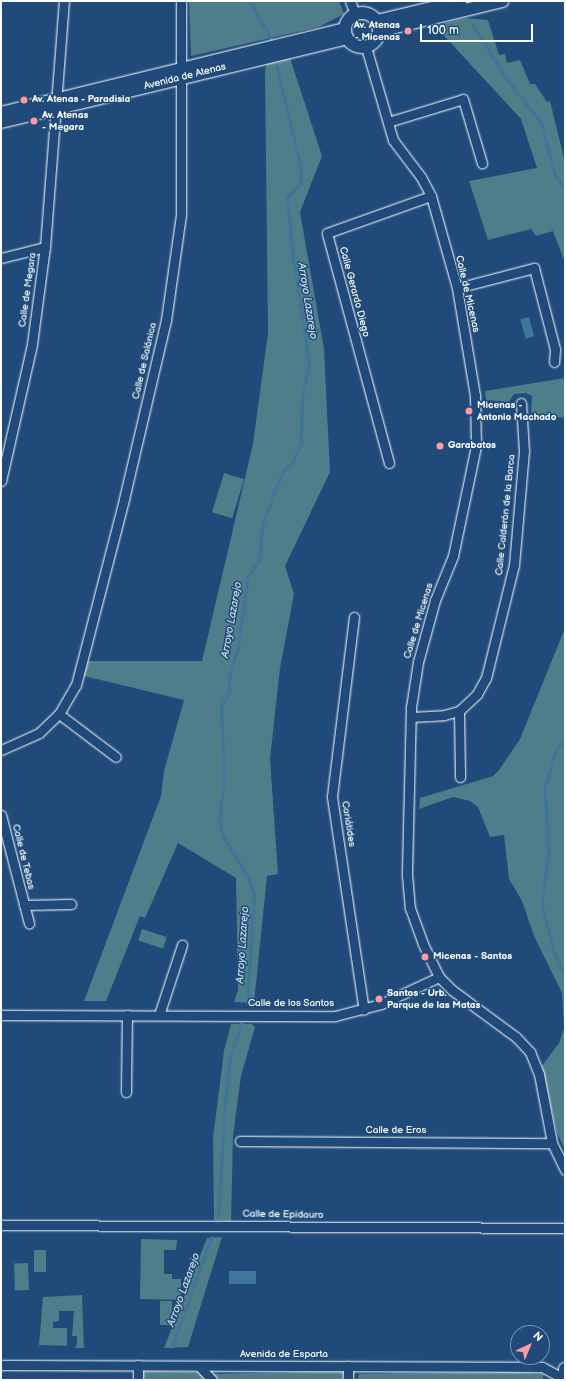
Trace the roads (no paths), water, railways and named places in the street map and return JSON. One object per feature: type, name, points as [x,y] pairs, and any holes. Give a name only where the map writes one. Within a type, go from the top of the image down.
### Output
[{"type":"main road","points":[[378,26],[461,1]]},
{"type":"main road","points":[[378,26],[502,1]]},
{"type":"main road","points":[[355,14],[367,14],[378,26],[375,41],[366,47],[353,45],[346,34],[348,20],[355,14]]},
{"type":"main road","name":"Avenida de Atenas","points":[[1,113],[55,104],[346,34]]},
{"type":"main road","name":"Avenida de Atenas","points":[[1,122],[55,104]]},
{"type":"main road","points":[[565,1369],[565,1379]]},
{"type":"street","name":"Calle de Megara","points":[[1,481],[32,344],[45,247],[64,1]]},
{"type":"street","name":"Calle de Salónica","points":[[1,750],[19,745],[39,733],[59,714],[76,685],[166,320],[181,214],[181,1]]},
{"type":"street","points":[[350,1],[355,14]]},
{"type":"street","name":"Calle de Micenas","points":[[366,47],[393,140],[421,177],[430,196],[456,288],[473,378],[476,446],[453,556],[435,600],[418,662],[411,717],[407,875],[410,908],[423,944],[439,977],[452,990],[516,1037],[530,1052],[539,1074],[552,1142],[565,1170]]},
{"type":"street","points":[[388,122],[463,99],[482,163]]},
{"type":"street","name":"Calle Gerardo Diego","points":[[389,463],[327,233],[430,196]]},
{"type":"street","points":[[1,258],[45,247]]},
{"type":"street","points":[[456,288],[534,268],[555,349],[554,362]]},
{"type":"street","name":"Calle Calderón de la Barca","points":[[411,717],[444,716],[459,711],[477,694],[486,678],[514,565],[524,451],[522,402]]},
{"type":"street","name":"Cariátides","points":[[354,617],[332,797],[364,1010]]},
{"type":"street","points":[[459,711],[460,777]]},
{"type":"street","points":[[59,714],[116,757]]},
{"type":"street","name":"Calle de Tebas","points":[[1,815],[29,923]]},
{"type":"street","name":"Calle de Tebas","points":[[24,905],[71,904]]},
{"type":"street","points":[[159,1015],[182,945]]},
{"type":"street","name":"Calle de los Santos","points":[[1,1015],[335,1016],[364,1010],[439,977]]},
{"type":"street","points":[[126,1092],[127,1015]]},
{"type":"street","name":"Calle de Eros","points":[[240,1142],[552,1142]]},
{"type":"street","name":"Calle de Epidauro","points":[[1,1225],[565,1228]]},
{"type":"street","name":"Avenida de Esparta","points":[[1,1365],[542,1367],[565,1379]]},
{"type":"street","points":[[138,1365],[138,1380]]},
{"type":"street","points":[[199,1366],[212,1380]]},
{"type":"street","points":[[348,1366],[348,1380]]},
{"type":"water","points":[[529,317],[534,336],[525,339],[520,319]]},
{"type":"water","points":[[229,1271],[256,1271],[256,1284],[229,1284]]},
{"type":"waterway","name":"Arroyo Lazarejo","points":[[250,1],[271,38]]},
{"type":"waterway","points":[[473,24],[506,78],[541,122],[555,174],[565,189]]},
{"type":"waterway","name":"Arroyo Lazarejo","points":[[247,1003],[254,897],[249,879],[222,835],[219,822],[224,779],[221,708],[229,691],[229,678],[238,647],[248,576],[259,561],[262,524],[283,471],[292,464],[301,442],[302,398],[309,362],[293,260],[287,198],[300,183],[301,168],[275,61]]},
{"type":"waterway","points":[[565,741],[557,749],[545,788],[549,851],[542,905],[556,958],[565,975]]},
{"type":"waterway","name":"Arroyo Lazarejo","points":[[218,1220],[225,1101],[230,1058],[241,1024]]},
{"type":"waterway","name":"Arroyo Lazarejo","points":[[172,1347],[211,1238]]},
{"type":"place","name":"Av. Atenas - Micenas","points":[[408,31]]},
{"type":"place","name":"Av. Atenas - Paradisia","points":[[24,100]]},
{"type":"place","name":"Av. Atenas - Megara","points":[[34,121]]},
{"type":"place","name":"Micenas - Antonio Machado","points":[[469,411]]},
{"type":"place","name":"Garabatos","points":[[440,446]]},
{"type":"place","name":"Micenas - Santos","points":[[425,957]]},
{"type":"place","name":"Santos - Urb. Parque de las Matas","points":[[379,999]]}]
